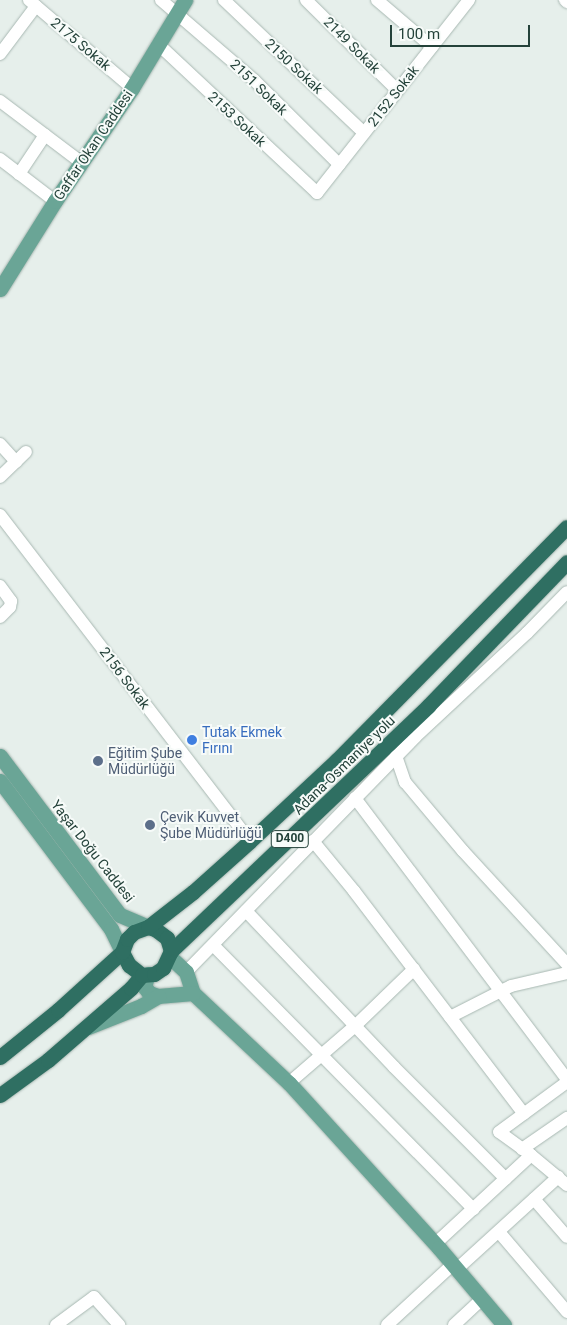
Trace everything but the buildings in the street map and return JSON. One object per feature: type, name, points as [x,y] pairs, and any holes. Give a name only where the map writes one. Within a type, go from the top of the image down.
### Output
[{"type":"highway","name":"Adana-Osmaniye yolu","points":[[0,1057],[58,1010],[122,952],[127,939],[134,932],[148,927],[193,892],[337,760],[567,527]]},
{"type":"highway","name":"Adana-Osmaniye yolu","points":[[0,1095],[48,1060],[145,975],[163,968],[171,954],[428,706],[567,562]]},
{"type":"highway","name":"Yaşar Doğu Caddesi","points":[[148,927],[155,929],[167,938],[171,954]]},
{"type":"highway","points":[[122,952],[129,966],[145,975]]},
{"type":"main road","name":"Gaffar Okan Caddesi","points":[[0,289],[4,273],[82,163],[132,88],[181,6]]},
{"type":"main road","name":"Yaşar Doğu Caddesi","points":[[0,756],[120,915],[148,927]]},
{"type":"main road","points":[[0,781],[111,929],[122,952]]},
{"type":"main road","points":[[171,954],[186,972],[193,992],[289,1084],[435,1244],[504,1325]]},
{"type":"main road","points":[[145,975],[144,986],[149,993],[158,996]]},
{"type":"main road","points":[[85,1028],[141,1006],[158,996],[193,992]]},
{"type":"street","name":"2151 Sokak","points":[[162,0],[181,6],[339,164]]},
{"type":"street","name":"2150 Sokak","points":[[224,0],[364,133]]},
{"type":"street","name":"2149 Sokak","points":[[306,0],[398,90]]},
{"type":"street","points":[[377,0],[432,47]]},
{"type":"street","name":"2152 Sokak","points":[[317,193],[469,0]]},
{"type":"street","points":[[0,54],[33,3]]},
{"type":"street","name":"2175 Sokak","points":[[33,3],[132,88]]},
{"type":"street","name":"2153 Sokak","points":[[158,44],[317,193]]},
{"type":"street","points":[[0,101],[82,163]]},
{"type":"street","points":[[19,174],[45,135]]},
{"type":"street","points":[[0,159],[55,201]]},
{"type":"street","points":[[0,444],[16,462]]},
{"type":"street","points":[[0,477],[26,452]]},
{"type":"street","name":"2156 Sokak","points":[[0,515],[250,841]]},
{"type":"street","points":[[0,586],[11,601],[10,607],[0,617]]},
{"type":"street","points":[[186,972],[396,756],[527,633],[567,592]]},
{"type":"street","points":[[396,756],[405,782],[463,851],[567,964]]},
{"type":"street","points":[[355,798],[502,990],[567,1081],[499,1132],[562,1181],[534,1200],[499,1232],[387,1325]]},
{"type":"street","points":[[313,841],[414,969],[524,1114]]},
{"type":"street","points":[[246,910],[355,1026],[506,1179]]},
{"type":"street","points":[[213,945],[472,1209]]},
{"type":"street","points":[[289,1084],[355,1026],[414,969]]},
{"type":"street","points":[[450,1017],[511,986],[567,973]]},
{"type":"street","points":[[435,1244],[506,1179],[527,1152],[567,1119]]},
{"type":"street","points":[[534,1200],[567,1237]]},
{"type":"street","points":[[499,1232],[567,1312]]},
{"type":"street","points":[[56,1325],[94,1297],[119,1325]]},
{"type":"street","points":[[454,1325],[482,1299]]},
{"type":"place","name":"Tutak Ekmek Fırını","points":[[192,740]]},
{"type":"place","name":"Eğitim Şube Müdürlüğü","points":[[98,761]]},
{"type":"place","name":"Çevik Kuvvet Şube Müdürlüğü","points":[[150,825]]}]
